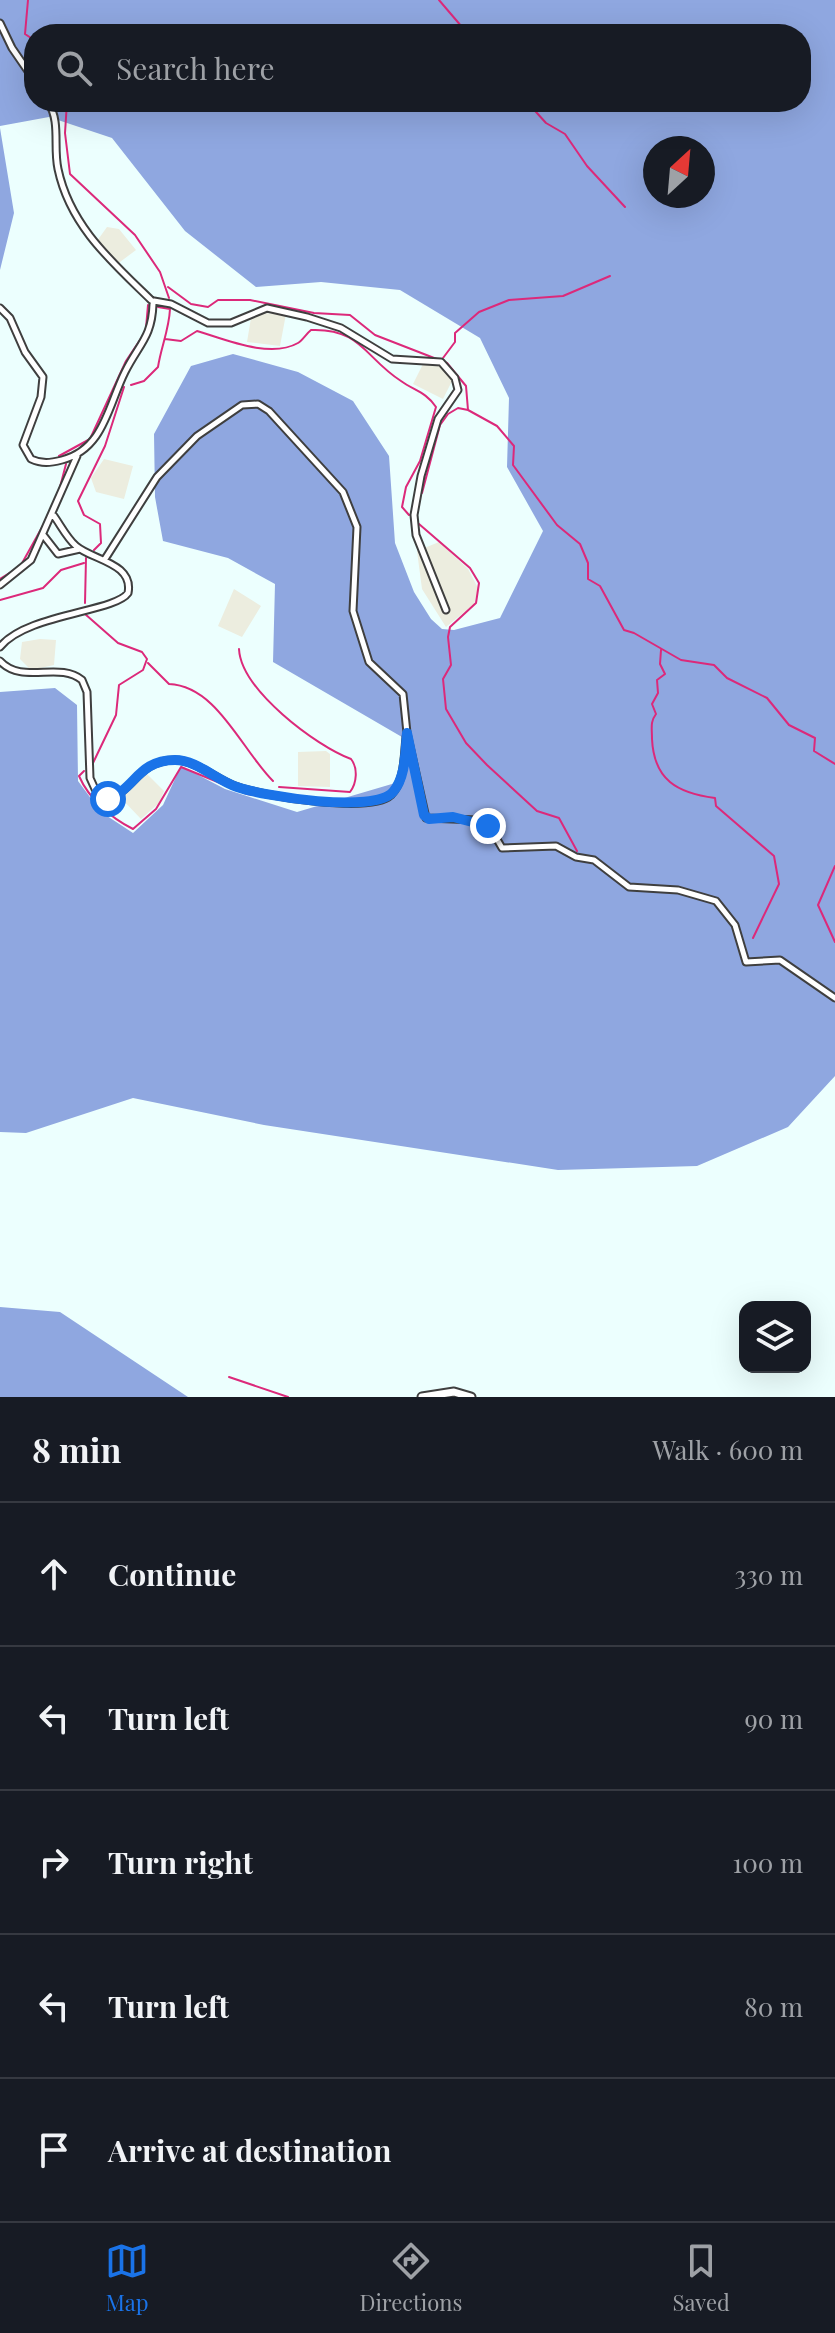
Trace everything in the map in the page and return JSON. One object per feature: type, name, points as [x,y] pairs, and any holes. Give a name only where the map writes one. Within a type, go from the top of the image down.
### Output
[{"type":"street","points":[[0,23],[24,65]]},
{"type":"street","points":[[53,112],[59,173],[77,216],[104,257],[153,302],[167,302],[204,322],[221,324],[261,310],[278,310],[341,328],[388,357],[431,359],[448,368],[458,390],[438,419],[421,476],[414,515],[416,535],[446,610]]},
{"type":"street","points":[[0,585],[29,564],[54,516],[77,455],[97,435],[128,365],[148,336],[153,302]]},
{"type":"street","points":[[0,308],[10,318],[25,352],[44,382],[24,438],[24,451],[44,463],[77,455]]},
{"type":"street","points":[[105,559],[151,485],[188,444],[239,406],[253,404],[266,408],[335,481],[351,509],[357,533],[353,611],[371,667],[394,682],[403,694],[407,733],[426,818],[477,820],[491,829],[502,848],[556,846],[576,857],[594,860],[629,887],[678,890],[716,901],[735,925],[746,962],[780,960],[835,998]]},
{"type":"street","points":[[0,647],[11,636],[28,628],[124,598],[129,589],[128,581],[105,559],[80,549],[54,516]]},
{"type":"street","points":[[44,536],[58,554],[80,549]]},
{"type":"street","points":[[0,661],[16,672],[62,672],[82,680],[87,692],[90,778],[95,789],[108,799],[143,769],[173,760],[186,762],[244,789],[347,803],[378,801],[392,794],[400,780],[407,733]]},
{"type":"street","points":[[422,1397],[454,1392],[471,1397]]},
{"type":"shaded area","points":[[0,0],[835,0],[835,1076],[788,1127],[697,1166],[558,1170],[264,1125],[133,1098],[26,1133],[0,1132],[0,692],[55,688],[77,705],[78,781],[101,812],[133,833],[163,805],[181,766],[225,789],[297,812],[402,781],[414,744],[273,662],[275,584],[228,558],[163,541],[155,497],[154,434],[191,366],[233,354],[298,372],[353,401],[389,456],[395,543],[414,592],[431,619],[442,629],[454,630],[500,618],[543,531],[507,467],[509,398],[480,338],[400,290],[321,282],[256,287],[185,231],[112,138],[49,117],[0,126]]},
{"type":"shaded area","points":[[0,128],[14,213],[0,270]]},
{"type":"shaded area","points":[[107,227],[119,229],[136,250],[116,265],[97,241]]},
{"type":"shaded area","points":[[262,313],[286,314],[280,346],[247,342],[251,318]]},
{"type":"shaded area","points":[[424,362],[443,367],[453,379],[443,399],[413,384]]},
{"type":"shaded area","points":[[104,459],[133,466],[124,499],[96,492],[91,478]]},
{"type":"shaded area","points":[[439,542],[468,569],[478,588],[474,604],[446,627],[422,589],[417,551]]},
{"type":"shaded area","points":[[234,589],[261,606],[242,637],[218,626]]},
{"type":"shaded area","points":[[56,640],[54,665],[31,670],[20,659],[22,642]]},
{"type":"shaded area","points":[[326,751],[330,754],[330,787],[298,786],[298,752]]},
{"type":"shaded area","points":[[144,771],[164,791],[159,803],[141,819],[119,796]]},
{"type":"shaded area","points":[[0,1307],[60,1312],[188,1397],[0,1397]]},
{"type":"waterway","points":[[26,24],[28,0]]},
{"type":"waterway","points":[[439,0],[459,24]]},
{"type":"waterway","points":[[66,112],[65,133],[70,174],[135,235],[160,272],[169,298]]},
{"type":"waterway","points":[[536,112],[546,123],[565,134],[587,166],[625,207]]},
{"type":"waterway","points":[[443,358],[455,342],[455,333],[479,312],[509,300],[563,296],[610,276]]},
{"type":"waterway","points":[[168,287],[191,304],[208,307],[218,300],[250,300],[314,313],[350,315],[375,335],[447,363],[466,386],[468,410],[497,426],[514,446],[513,465],[557,525],[580,544],[588,563],[588,579],[600,586],[624,630],[681,660],[714,665],[727,678],[767,698],[789,725],[815,738],[814,751],[835,764]]},
{"type":"waterway","points":[[146,328],[148,305]]},
{"type":"waterway","points":[[131,385],[144,381],[158,367],[170,309],[158,307]]},
{"type":"waterway","points":[[165,339],[181,341],[197,331],[233,343],[274,349],[298,343],[311,330],[328,331],[352,339],[436,407],[420,461],[406,487],[402,507],[409,515]]},
{"type":"waterway","points":[[59,456],[90,439],[126,361],[144,334]]},
{"type":"waterway","points":[[94,550],[101,543],[100,524],[84,515],[78,501],[105,446],[124,387]]},
{"type":"waterway","points":[[422,493],[440,425],[448,414],[458,408],[468,410]]},
{"type":"waterway","points":[[59,491],[66,464]]},
{"type":"waterway","points":[[21,565],[45,522]]},
{"type":"waterway","points":[[419,524],[470,568],[479,583],[476,603],[450,627],[451,665],[443,679],[446,709],[466,743],[487,765],[537,811],[559,818],[577,851]]},
{"type":"waterway","points":[[85,603],[86,558]]},
{"type":"waterway","points":[[0,600],[43,588],[61,570],[84,563]]},
{"type":"waterway","points":[[0,579],[16,569]]},
{"type":"waterway","points":[[85,614],[118,643],[142,652],[147,659],[143,670],[119,685],[116,715],[93,763]]},
{"type":"waterway","points":[[239,649],[252,682],[266,698],[319,742],[351,759],[356,771],[350,792],[279,787]]},
{"type":"waterway","points":[[661,650],[660,664],[665,674],[657,680],[658,693],[652,704],[656,714],[652,728],[657,765],[679,788],[715,798],[716,806],[774,856],[779,884],[753,938]]},
{"type":"waterway","points":[[148,663],[169,684],[186,687],[215,707],[273,781]]},
{"type":"waterway","points":[[84,771],[79,776],[95,800],[133,829],[156,809],[181,767],[247,794],[279,799]]},
{"type":"waterway","points":[[835,866],[818,905],[835,942]]},
{"type":"waterway","points":[[229,1377],[288,1397]]},
{"type":"route","points":[[108,799],[118,794],[143,769],[173,760],[186,762],[244,789],[347,803],[378,801],[392,794],[400,780],[407,733],[422,813],[426,818],[477,820],[488,826]]}]
